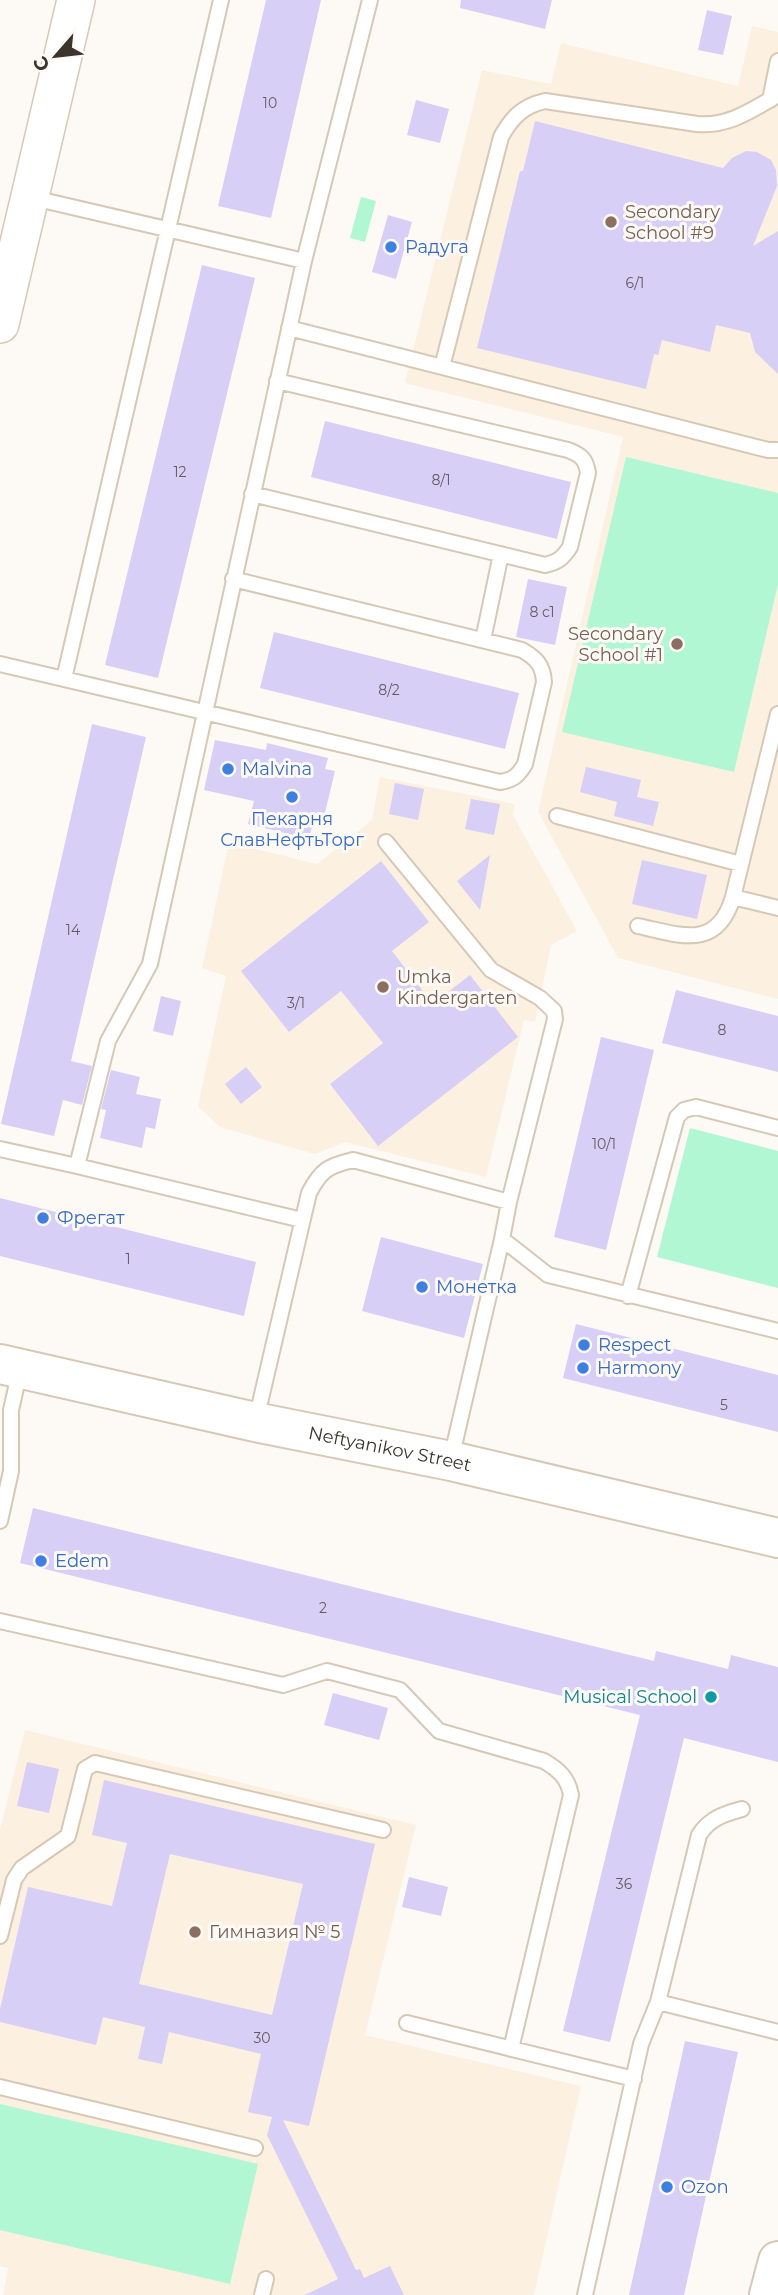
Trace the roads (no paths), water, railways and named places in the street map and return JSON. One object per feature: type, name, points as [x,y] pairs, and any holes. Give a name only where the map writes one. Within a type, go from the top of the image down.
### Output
[{"type":"main road","name":"Neftyanikov Street","points":[[10,1366],[255,1422],[451,1461],[778,1538]]},
{"type":"main road","points":[[769,2295],[778,2261]]},
{"type":"street","points":[[0,324],[76,0]]},
{"type":"lane","points":[[64,679],[221,0]]},
{"type":"lane","points":[[77,1166],[108,1041],[150,964],[304,261],[370,0]]},
{"type":"lane","points":[[442,367],[501,137],[517,113],[532,104],[545,101],[707,125],[735,119],[774,97],[778,61]]},
{"type":"lane","points":[[29,197],[304,261]]},
{"type":"lane","points":[[289,328],[768,450],[778,450]]},
{"type":"lane","points":[[252,495],[545,565],[556,563],[570,547],[588,473],[587,461],[568,450],[277,381]]},
{"type":"lane","points":[[483,640],[502,554]]},
{"type":"lane","points":[[0,664],[500,782],[512,780],[525,765],[544,682],[543,669],[533,656],[522,650],[233,579]]},
{"type":"lane","points":[[638,926],[688,937],[710,932],[723,920],[733,897],[778,714]]},
{"type":"lane","points":[[557,816],[741,863]]},
{"type":"lane","points":[[386,842],[491,970],[540,998],[554,1011],[555,1020],[509,1202],[451,1461]]},
{"type":"lane","points":[[733,897],[778,908]]},
{"type":"lane","points":[[628,1296],[677,1117],[684,1110],[696,1107],[778,1128]]},
{"type":"lane","points":[[0,1149],[302,1220]]},
{"type":"lane","points":[[255,1422],[309,1193],[322,1171],[334,1164],[353,1160],[509,1202]]},
{"type":"lane","points":[[502,1239],[548,1275],[778,1331]]},
{"type":"lane","points":[[0,1521],[11,1471],[10,1366]]},
{"type":"lane","points":[[0,1621],[283,1685],[327,1671],[400,1690],[439,1731],[544,1761],[559,1769],[569,1784],[571,1795],[511,2049]]},
{"type":"lane","points":[[0,1936],[14,1880],[22,1868],[68,1836],[85,1769],[95,1763],[383,1830]]},
{"type":"lane","points":[[585,2295],[641,2044],[658,2002],[699,1835],[718,1816],[742,1809]]},
{"type":"lane","points":[[658,2002],[778,2032]]},
{"type":"lane","points":[[407,2023],[634,2079]]},
{"type":"lane","points":[[0,2087],[255,2148]]},
{"type":"lane","points":[[262,2295],[266,2279]]},
{"type":"place","name":"Secondary School #9","points":[[611,222]]},
{"type":"place","name":"Радуга","points":[[391,247]]},
{"type":"place","name":"Secondary School #1","points":[[677,644]]},
{"type":"place","name":"Malvina","points":[[228,769]]},
{"type":"place","name":"Пекарня СлавНефтьТорг","points":[[292,797]]},
{"type":"place","name":"Umka Kindergarten","points":[[383,987]]},
{"type":"place","name":"Фрегат","points":[[43,1218]]},
{"type":"place","name":"Монетка","points":[[422,1287]]},
{"type":"place","name":"Respect","points":[[584,1345]]},
{"type":"place","name":"Harmony","points":[[583,1368]]},
{"type":"place","name":"Edem","points":[[41,1561]]},
{"type":"place","name":"Musical School","points":[[711,1697]]},
{"type":"place","name":"Гимназия № 5","points":[[195,1932]]},
{"type":"place","name":"Ozon","points":[[667,2187]]}]
